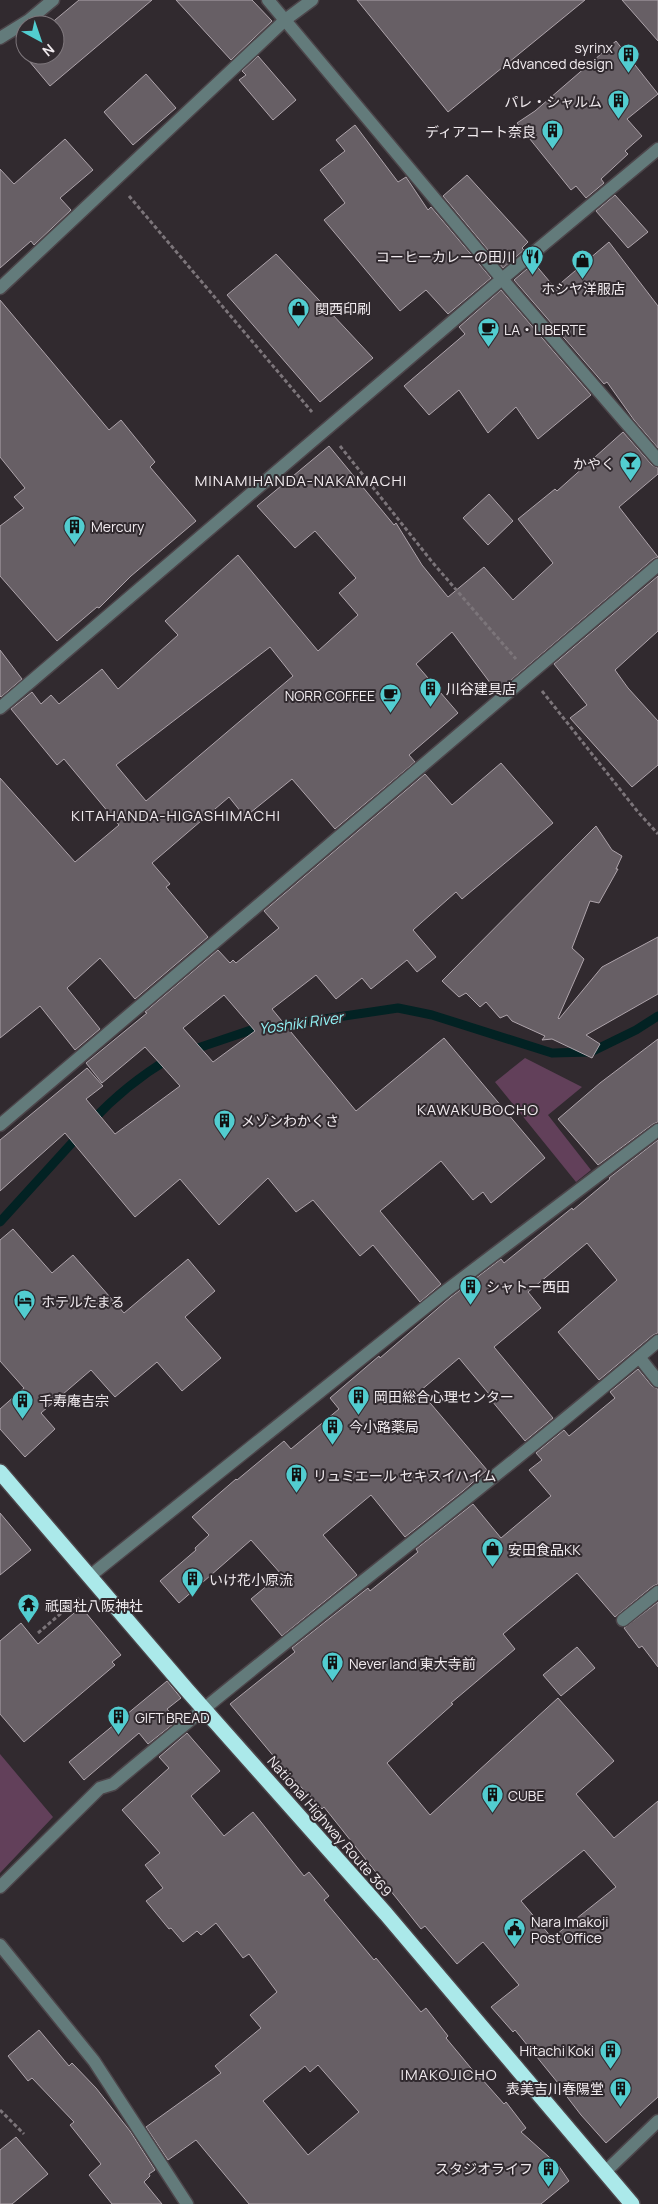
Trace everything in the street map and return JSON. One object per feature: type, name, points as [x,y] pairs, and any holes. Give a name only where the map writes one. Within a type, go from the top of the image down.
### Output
[{"type":"highway","name":"National Highway Route 369","points":[[0,1472],[204,1708],[386,1914],[632,2204]]},
{"type":"street","points":[[0,38],[29,20],[53,0]]},
{"type":"street","points":[[268,0],[502,279],[658,460]]},
{"type":"street","points":[[0,288],[285,20],[312,0]]},
{"type":"street","points":[[0,708],[328,430],[502,279],[658,149]]},
{"type":"street","points":[[0,1125],[658,565]]},
{"type":"street","points":[[93,1580],[447,1290],[658,1130]]},
{"type":"street","points":[[0,1887],[100,1788],[113,1784],[204,1708],[658,1341]]},
{"type":"street","points":[[639,1357],[658,1381]]},
{"type":"street","points":[[623,1620],[658,1592]]},
{"type":"street","points":[[0,1945],[94,2061],[187,2204]]},
{"type":"street","points":[[604,2173],[658,2121]]},
{"type":"path","points":[[115,180],[328,430],[433,563],[530,675],[638,812],[658,834]]},
{"type":"path","points":[[38,1633],[93,1580]]},
{"type":"path","points":[[0,2110],[24,2134]]},
{"type":"shaded area","points":[[525,1058],[582,1087],[548,1115],[591,1170],[576,1182],[495,1082]]},
{"type":"shaded area","points":[[0,1754],[53,1817],[0,1873]]},
{"type":"building","points":[[79,0],[152,0],[50,86],[32,65],[65,65],[65,15],[61,15]]},
{"type":"building","points":[[176,0],[252,0],[272,21],[231,60]]},
{"type":"building","points":[[357,0],[585,0],[448,112]]},
{"type":"building","points":[[622,0],[658,0],[658,41]]},
{"type":"building","points":[[616,41],[658,94],[627,119],[642,136],[625,151],[628,154],[601,179],[604,183],[586,198],[576,186],[571,190],[517,123],[535,111]]},
{"type":"building","points":[[258,56],[296,100],[273,120],[239,80],[246,75],[242,71]]},
{"type":"building","points":[[146,74],[176,108],[133,145],[104,112]]},
{"type":"building","points":[[355,125],[398,182],[406,177],[428,210],[431,207],[491,278],[448,314],[426,290],[400,311],[324,220],[345,203],[320,170],[345,151],[336,140]]},
{"type":"building","points":[[65,139],[93,170],[60,198],[71,210],[34,245],[31,241],[0,268],[0,169],[14,184]]},
{"type":"building","points":[[467,175],[528,242],[522,248],[524,250],[503,268],[443,196]]},
{"type":"building","points":[[615,195],[648,232],[628,248],[596,211]]},
{"type":"building","points":[[609,242],[658,306],[658,448],[634,420],[607,382],[604,384],[514,280],[534,263],[555,288]]},
{"type":"building","name":"関西印刷","points":[[276,254],[373,358],[320,402],[227,295]]},
{"type":"building","points":[[501,290],[591,395],[538,439],[516,407],[488,433],[459,390],[429,415],[404,386],[465,334],[459,327]]},
{"type":"building","points":[[0,300],[109,430],[121,420],[155,462],[150,467],[196,521],[131,576],[99,608],[97,607],[57,641],[0,576],[0,526],[24,508],[14,497],[25,488],[0,457]]},
{"type":"building","points":[[623,432],[652,465],[658,468],[658,474],[619,507],[658,557],[653,559],[497,692],[452,632],[416,664],[458,713],[409,755],[415,762],[335,829],[292,779],[245,817],[229,797],[152,863],[170,884],[166,887],[208,937],[135,999],[100,958],[67,988],[100,1029],[75,1050],[40,1006],[0,1038],[0,778],[75,862],[119,825],[64,759],[57,765],[11,709],[32,692],[41,704],[51,695],[59,704],[102,669],[118,689],[178,635],[165,621],[238,555],[318,651],[358,615],[339,593],[356,578],[315,531],[295,548],[257,506],[329,446],[394,525],[396,523],[422,565],[448,597],[484,567],[513,600],[553,563],[518,519],[555,489],[557,491]],"holes":[[[270,647],[293,676],[146,801],[116,765]]]},
{"type":"building","points":[[489,494],[513,521],[488,545],[463,518]]},
{"type":"building","points":[[658,576],[658,631],[615,670],[628,688],[658,721],[658,765],[632,787],[570,718],[587,705],[554,664]]},
{"type":"building","points":[[0,650],[22,679],[1,697],[0,696]]},
{"type":"building","points":[[501,763],[553,823],[462,899],[456,892],[413,930],[436,957],[417,972],[407,960],[371,989],[362,978],[336,999],[316,975],[272,1009],[356,1111],[444,1038],[545,1158],[491,1203],[483,1192],[473,1200],[441,1161],[380,1211],[441,1284],[420,1302],[373,1245],[360,1256],[313,1200],[296,1212],[268,1178],[219,1225],[180,1179],[135,1217],[65,1133],[0,1191],[0,1140],[87,1068],[103,1086],[86,1099],[115,1134],[180,1086],[145,1047],[102,1083],[86,1063],[147,1013],[145,1012],[218,950],[230,963],[233,960],[236,963],[279,928],[264,911],[425,774],[452,805]],"holes":[[[224,995],[255,1031],[213,1062],[183,1028]]]},
{"type":"building","points":[[596,826],[612,850],[622,856],[616,869],[618,869],[599,903],[590,901],[572,948],[584,959],[558,1018],[602,967],[658,937],[658,994],[586,1035],[600,1044],[592,1058],[552,1039],[542,1040],[545,1036],[512,1021],[507,1015],[500,1018],[486,1002],[480,1007],[466,993],[459,997],[442,981]]},
{"type":"building","points":[[658,1039],[658,1122],[598,1165],[558,1119],[600,1083]]},
{"type":"building","points":[[658,1140],[658,1333],[653,1335],[599,1380],[558,1332],[617,1280],[587,1243],[528,1292],[541,1308],[494,1347],[553,1418],[525,1441],[459,1358],[420,1391],[487,1470],[463,1491],[405,1537],[371,1495],[323,1535],[357,1575],[282,1636],[251,1599],[281,1574],[251,1540],[179,1603],[160,1581],[196,1550],[195,1548],[209,1535],[192,1517],[284,1441],[291,1449],[339,1409],[330,1398],[379,1356],[380,1358],[451,1297],[501,1259],[504,1263],[572,1208],[573,1210],[609,1178]]},
{"type":"building","points":[[13,1229],[52,1273],[73,1255],[124,1313],[188,1259],[215,1291],[185,1317],[221,1358],[182,1391],[157,1362],[115,1397],[91,1370],[41,1413],[55,1429],[25,1457],[0,1429],[0,1409],[24,1388],[0,1361],[0,1240]]},
{"type":"building","points":[[638,1369],[652,1386],[658,1389],[658,1584],[615,1617],[577,1573],[503,1634],[515,1649],[451,1703],[453,1704],[387,1763],[430,1815],[558,1698],[614,1761],[576,1794],[614,1838],[658,1801],[658,2097],[606,2143],[581,2115],[562,2088],[515,2030],[513,2032],[491,2007],[519,1985],[483,1942],[457,1964],[425,1926],[421,1929],[324,1807],[322,1809],[286,1771],[230,1704],[295,1652],[292,1648],[368,1588],[370,1591],[418,1552],[416,1549],[473,1504],[501,1538],[551,1496],[529,1470],[542,1460],[536,1453],[564,1430],[569,1436],[615,1398],[610,1392]],"holes":[[[584,1850],[616,1887],[552,1938],[521,1901]]]},
{"type":"building","points":[[0,1513],[31,1550],[0,1575]]},
{"type":"building","points":[[658,1602],[658,1667],[642,1646],[639,1648],[624,1628]]},
{"type":"building","points":[[81,1607],[121,1655],[112,1662],[115,1665],[24,1742],[0,1714],[0,1641],[21,1623],[38,1644]]},
{"type":"building","points":[[577,1647],[595,1668],[561,1696],[543,1675]]},
{"type":"building","name":"GIFT BREAD","points":[[167,1681],[181,1698],[167,1709],[177,1721],[148,1744],[139,1733],[84,1780],[69,1762]]},
{"type":"building","points":[[187,1733],[220,1771],[191,1796],[224,1836],[253,1812],[304,1876],[309,1872],[329,1896],[324,1900],[374,1960],[376,1958],[421,2012],[426,2008],[448,2036],[446,2038],[480,2079],[504,2104],[506,2102],[526,2128],[521,2132],[558,2165],[569,2181],[541,2204],[249,2204],[196,2140],[168,2160],[146,2127],[221,2073],[215,2066],[261,2028],[250,2015],[277,1992],[249,1954],[243,1958],[216,1923],[201,1935],[197,1931],[183,1942],[171,1928],[169,1929],[146,1901],[163,1888],[145,1865],[160,1853],[122,1810],[169,1768],[159,1757]],"holes":[[[318,2065],[359,2112],[308,2155],[263,2101],[305,2066],[310,2072]]]},
{"type":"building","points":[[39,2030],[69,2066],[72,2063],[96,2088],[130,2131],[155,2170],[149,2174],[150,2176],[144,2182],[162,2204],[112,2204],[89,2175],[101,2164],[70,2125],[74,2122],[32,2078],[28,2081],[8,2056]]},
{"type":"building","points":[[16,2137],[48,2174],[12,2204],[0,2204],[0,2150]]},
{"type":"waterway","name":"Yoshiki River","points":[[189,1051],[251,1030],[398,1008],[432,1015],[552,1053],[591,1052],[636,1030],[658,1016]]},
{"type":"waterway","name":"Yoshiki River","points":[[91,1122],[128,1087],[170,1058]]},
{"type":"waterway","name":"Yoshiki River","points":[[0,1222],[81,1133]]},
{"type":"place","name":"syrinx Advanced design","points":[[629,74]]},
{"type":"place","name":"パレ・シャルム","points":[[618,120]]},
{"type":"place","name":"ディアコート奈良","points":[[552,150]]},
{"type":"place","name":"コーヒーカレーの田川","points":[[532,275]]},
{"type":"place","name":"ホシヤ洋服店","points":[[583,279]]},
{"type":"place","name":"関西印刷","points":[[299,327]]},
{"type":"place","name":"LA・LIBERTE","points":[[488,348]]},
{"type":"place","name":"かやく","points":[[631,482]]},
{"type":"place","name":"Mercury","points":[[75,545]]},
{"type":"place","name":"川谷建具店","points":[[430,707]]},
{"type":"place","name":"NORR COFFEE","points":[[391,714]]},
{"type":"place","name":"メゾンわかくさ","points":[[225,1139]]},
{"type":"place","name":"シャトー西田","points":[[470,1305]]},
{"type":"place","name":"ホテルたまる","points":[[25,1320]]},
{"type":"place","name":"岡田総合心理センター","points":[[358,1415]]},
{"type":"place","name":"千寿庵吉宗","points":[[23,1419]]},
{"type":"place","name":"今小路薬局","points":[[333,1445]]},
{"type":"place","name":"リュミエール セキスイハイム","points":[[297,1494]]},
{"type":"place","name":"安田食品KK","points":[[492,1568]]},
{"type":"place","name":"いけ花小原流","points":[[193,1598]]},
{"type":"place","name":"祇園社八阪神社","points":[[29,1624]]},
{"type":"place","name":"Never land 東大寺前","points":[[333,1682]]},
{"type":"place","name":"GIFT BREAD","points":[[119,1736]]},
{"type":"place","name":"CUBE","points":[[492,1814]]},
{"type":"place","name":"Nara Imakoji Post Office","points":[[515,1948]]},
{"type":"place","name":"Hitachi Koki","points":[[610,2069]]},
{"type":"place","name":"表美吉川春陽堂","points":[[620,2107]]},
{"type":"place","name":"スタジオライフ","points":[[549,2187]]},
{"type":"district","name":"MINAMIHANDA-NAKAMACHI","points":[[301,480]]},
{"type":"district","name":"KITAHANDA-HIGASHIMACHI","points":[[176,815]]},
{"type":"district","name":"KAWAKUBOCHO","points":[[478,1109]]},
{"type":"district","name":"IMAKOJICHO","points":[[449,2074]]}]
